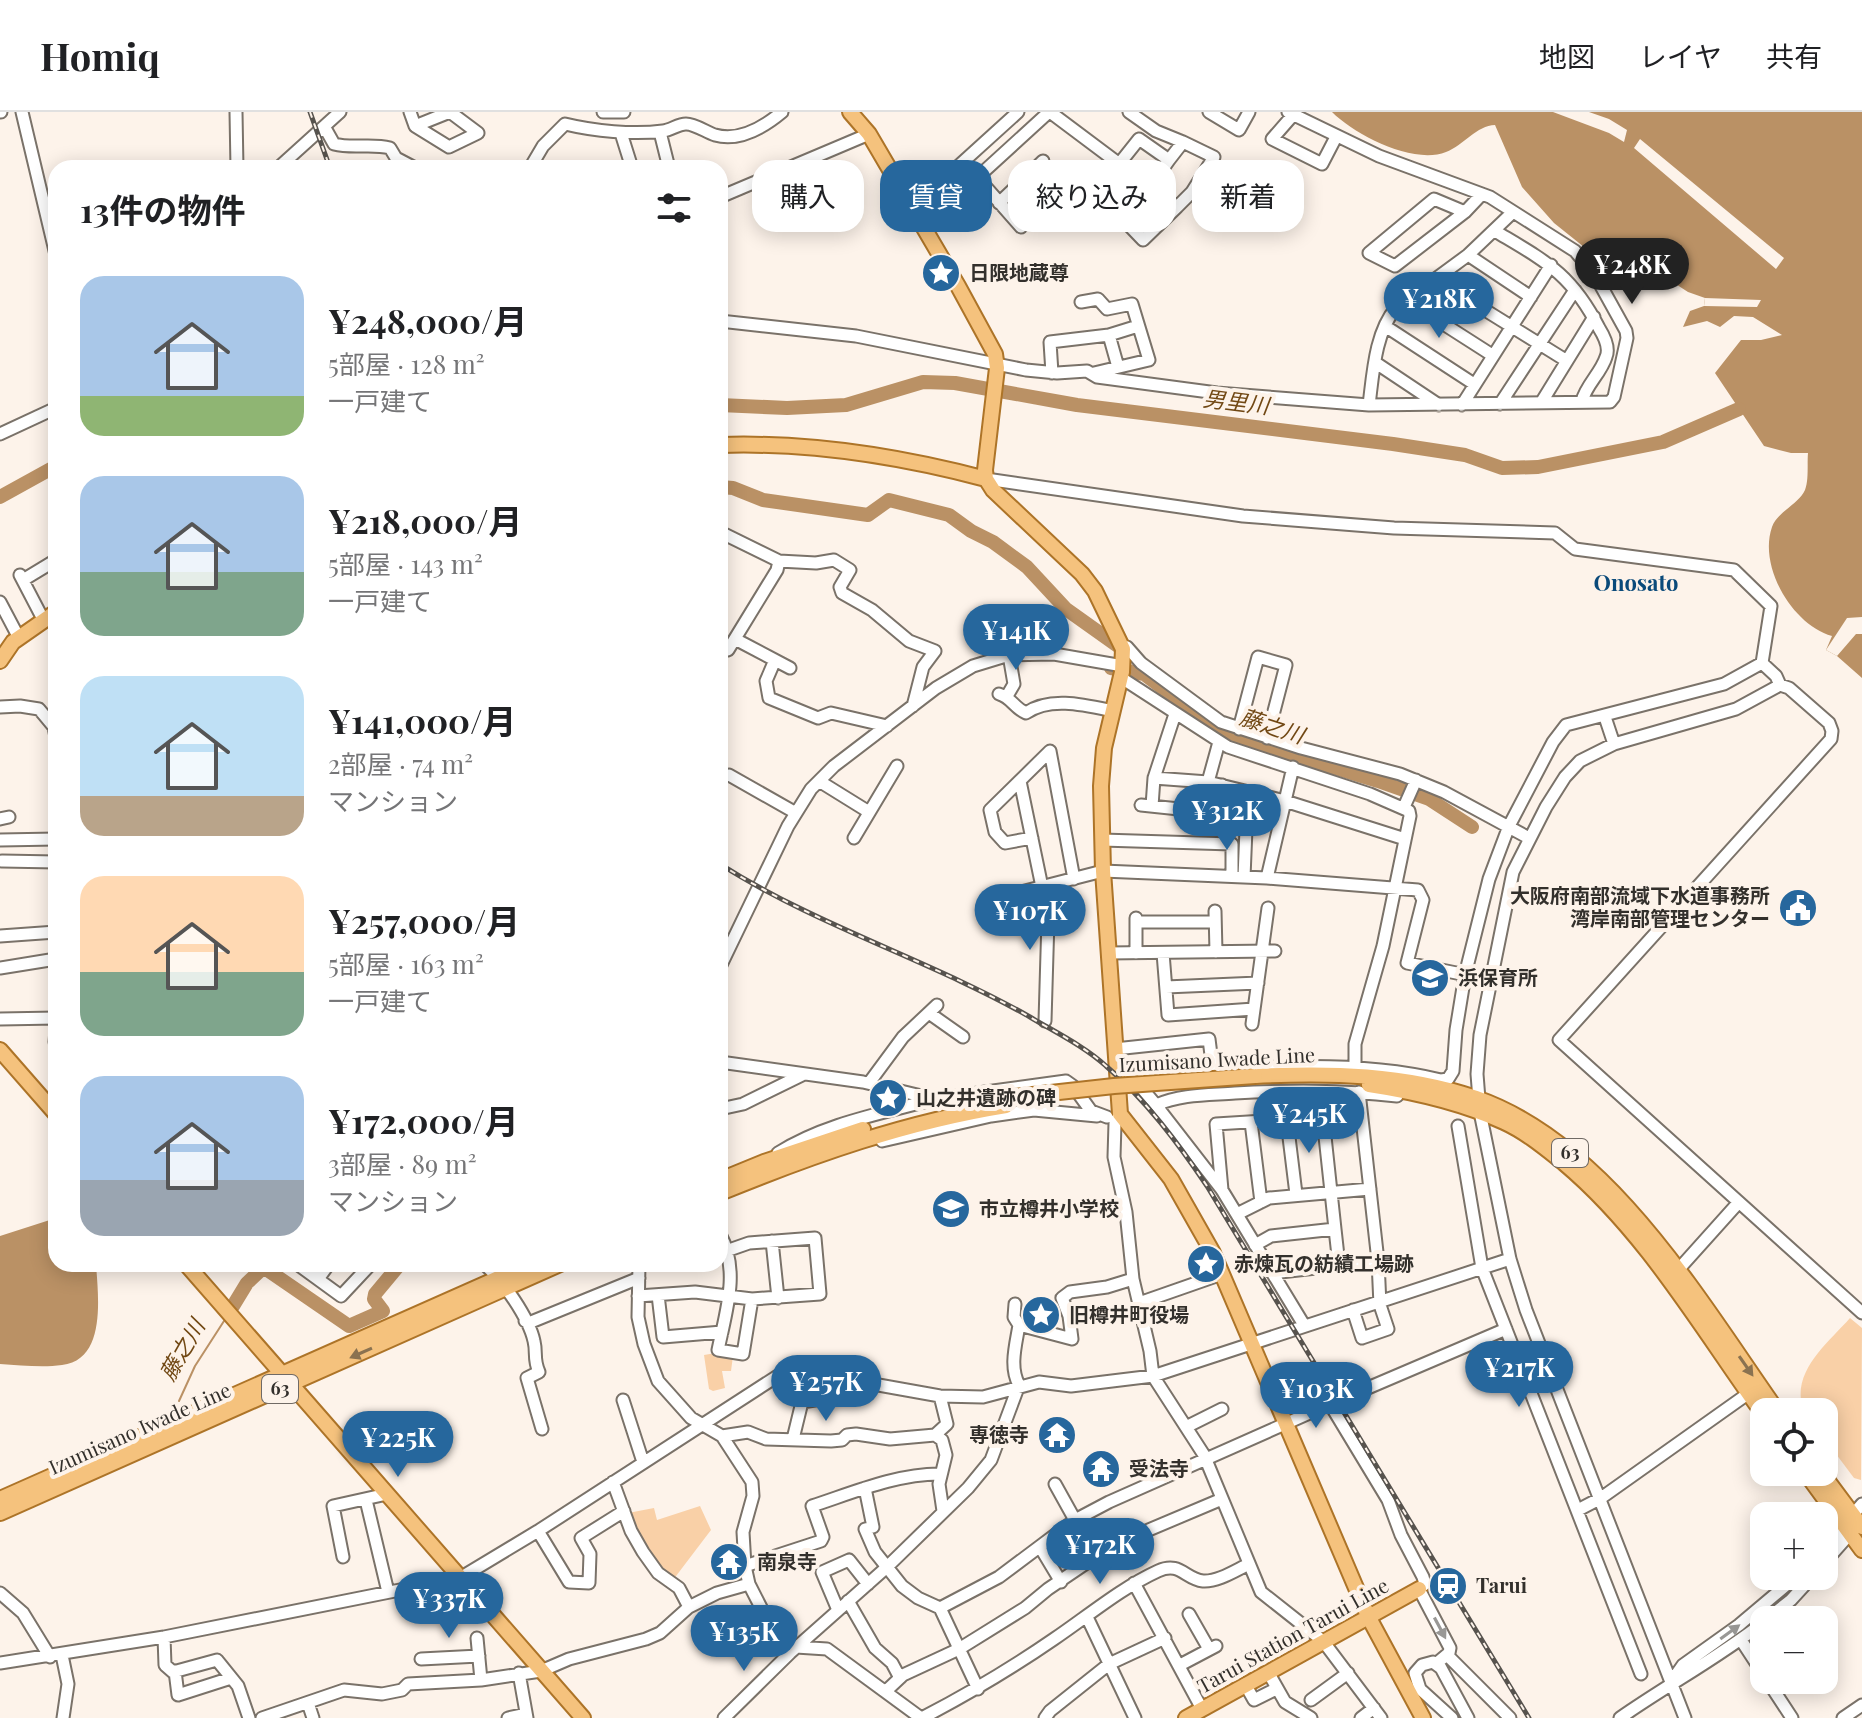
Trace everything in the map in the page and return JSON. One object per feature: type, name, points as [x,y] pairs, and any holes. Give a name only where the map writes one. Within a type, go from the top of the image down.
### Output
[{"type":"main road","points":[[850,112],[869,134],[884,160]]},
{"type":"main road","points":[[926,232],[985,336],[997,366],[985,474]]},
{"type":"main road","points":[[728,445],[780,444],[862,453],[985,474],[1013,510],[1082,574],[1095,591],[1122,662],[1104,748],[1101,786],[1103,871],[1115,1056],[1113,1115],[1171,1179],[1196,1219],[1368,1616],[1423,1718]]},
{"type":"main road","points":[[0,661],[9,646],[48,617]]},
{"type":"main road","points":[[0,1050],[48,1105]]},
{"type":"main road","name":"Izumisano Iwade Line","points":[[728,1177],[878,1125],[947,1108],[1255,1080],[1357,1075],[1407,1080],[1509,1113],[1553,1140],[1600,1177],[1678,1270],[1768,1398]]},
{"type":"main road","name":"Izumisano Iwade Line","points":[[1255,1080],[1356,1083],[1479,1105],[1543,1146],[1617,1213],[1657,1262],[1752,1398]]},
{"type":"main road","name":"Izumisano Iwade Line","points":[[728,1190],[880,1134],[1006,1102]]},
{"type":"main road","points":[[193,1272],[583,1718]]},
{"type":"main road","name":"Izumisano Iwade Line","points":[[502,1283],[518,1272]]},
{"type":"main road","name":"Izumisano Iwade Line","points":[[0,1513],[286,1379],[502,1283],[536,1272]]},
{"type":"main road","name":"Izumisano Iwade Line","points":[[0,1499],[286,1379]]},
{"type":"main road","points":[[1818,1486],[1855,1524]]},
{"type":"main road","points":[[1830,1486],[1855,1524],[1862,1550]]},
{"type":"main road","name":"Tarui Station Tarui Line","points":[[1197,1714],[1245,1684],[1419,1589]]},
{"type":"street","points":[[22,112],[48,221]]},
{"type":"street","points":[[236,112],[237,160]]},
{"type":"street","points":[[287,160],[340,112]]},
{"type":"street","points":[[410,112],[415,126],[449,147],[478,133],[450,112],[415,126]]},
{"type":"street","points":[[603,112],[626,112],[625,133],[630,160]]},
{"type":"street","points":[[535,160],[543,146],[565,124],[625,133],[660,132],[687,124],[729,137],[753,132],[782,112]]},
{"type":"street","points":[[965,160],[1018,112]]},
{"type":"street","points":[[992,163],[1049,112],[1114,160]]},
{"type":"street","points":[[1129,112],[1156,131],[1214,157],[1192,192],[1177,207]]},
{"type":"street","points":[[1209,112],[1238,130],[1249,112]]},
{"type":"street","points":[[728,322],[856,336],[997,366],[1052,373],[1087,371],[1097,377],[1217,393],[1369,405],[1610,402],[1614,397],[1626,331],[1595,275],[1575,251],[1482,194],[1379,156],[1290,113],[1272,139],[1322,164],[1336,137]]},
{"type":"street","points":[[325,128],[334,144],[379,145],[390,148],[399,160]]},
{"type":"street","points":[[660,132],[667,160]]},
{"type":"street","points":[[728,194],[869,134]]},
{"type":"street","points":[[1122,160],[1139,139],[1169,160],[1183,142]]},
{"type":"street","points":[[999,203],[1008,194]]},
{"type":"street","points":[[1465,212],[1434,199],[1369,253],[1395,266],[1465,212],[1482,194]]},
{"type":"street","points":[[992,195],[1008,213]]},
{"type":"street","points":[[1369,405],[1389,316],[1468,255],[1513,212]]},
{"type":"street","points":[[1495,231],[1563,274],[1594,317],[1606,343],[1607,356],[1582,401]]},
{"type":"street","points":[[1135,232],[1143,240],[1151,232]]},
{"type":"street","points":[[1468,255],[1531,297]]},
{"type":"street","points":[[1462,405],[1551,265]]},
{"type":"street","points":[[1435,279],[1567,361]]},
{"type":"street","points":[[1500,404],[1575,290]]},
{"type":"street","points":[[1081,302],[1098,299],[1107,309],[1132,304],[1149,360],[1091,374]]},
{"type":"street","points":[[1406,300],[1492,355]]},
{"type":"street","points":[[1541,403],[1594,317]]},
{"type":"street","points":[[1052,373],[1050,342],[1109,335],[1138,326]]},
{"type":"street","points":[[1385,326],[1474,384]]},
{"type":"street","points":[[1109,335],[1118,367]]},
{"type":"street","points":[[1376,363],[1439,406]]},
{"type":"street","points":[[0,434],[48,412]]},
{"type":"street","points":[[985,474],[1243,516],[1394,528],[1546,532],[1561,536],[1567,545],[1575,549],[1734,570],[1771,606],[1762,663]]},
{"type":"street","points":[[728,536],[779,561],[816,563],[834,560],[850,570],[840,587],[842,593],[872,610],[909,641],[935,651],[923,667],[913,706]]},
{"type":"street","points":[[728,650],[777,570],[779,561]]},
{"type":"street","points":[[48,564],[21,578],[48,613]]},
{"type":"street","points":[[0,602],[19,638]]},
{"type":"street","points":[[735,639],[790,668]]},
{"type":"street","points":[[728,951],[796,813],[819,781],[834,766],[936,688],[973,666],[1009,655],[1054,654],[1141,663],[1221,722],[1267,738],[1400,774],[1444,792],[1529,838]]},
{"type":"street","points":[[1009,655],[1014,684],[1003,695],[1019,710],[1026,713],[1038,704],[1048,703],[1113,711]]},
{"type":"street","points":[[1239,729],[1258,657],[1286,665],[1267,738]]},
{"type":"street","points":[[775,660],[766,681],[769,698],[818,718],[831,713],[887,726]]},
{"type":"street","points":[[1122,662],[1175,714],[1219,742],[1405,805],[1410,816],[1383,946],[1355,1044],[1355,1067]]},
{"type":"street","points":[[1762,663],[1776,676],[1780,685]]},
{"type":"street","points":[[1131,1077],[1355,1067],[1448,1079],[1453,1071],[1465,975],[1489,879],[1509,826],[1553,742],[1566,725],[1724,684],[1762,663]]},
{"type":"street","points":[[1685,1718],[1526,1310],[1510,1259],[1479,1105],[1477,1074],[1480,1035],[1513,872],[1565,777],[1580,761],[1614,744],[1716,717],[1780,685],[1789,688],[1829,723],[1831,739],[1559,1040],[1862,1313]]},
{"type":"street","points":[[0,707],[39,709],[48,720]]},
{"type":"street","points":[[1175,714],[1147,806],[1217,813],[1222,785]]},
{"type":"street","points":[[1605,717],[1614,744]]},
{"type":"street","points":[[1208,782],[1219,742]]},
{"type":"street","points":[[1032,838],[1005,843],[995,832],[990,810],[1050,751],[1074,879]]},
{"type":"street","points":[[854,838],[897,766]]},
{"type":"street","points":[[1267,878],[1293,767]]},
{"type":"street","points":[[728,775],[796,813]]},
{"type":"street","points":[[1154,778],[1222,785],[1285,801],[1405,839]]},
{"type":"street","points":[[819,781],[869,812]]},
{"type":"street","points":[[1020,781],[1046,886],[1045,1021]]},
{"type":"street","points":[[1405,805],[1415,782]]},
{"type":"street","points":[[1238,877],[1246,829]]},
{"type":"street","points":[[0,840],[48,839]]},
{"type":"street","points":[[1102,840],[1232,844],[1238,877]]},
{"type":"street","points":[[2,861],[48,862]]},
{"type":"street","points":[[1021,892],[1103,871],[1267,878],[1418,890],[1423,900],[1407,963],[1491,980]]},
{"type":"street","points":[[1252,1024],[1268,908]]},
{"type":"street","points":[[1136,953],[1136,919],[1215,917],[1216,952]]},
{"type":"street","points":[[0,936],[48,933]]},
{"type":"street","points":[[1108,953],[1275,951]]},
{"type":"street","points":[[1163,953],[1168,1015],[1254,1009]]},
{"type":"street","points":[[0,968],[48,960]]},
{"type":"street","points":[[1166,987],[1258,983]]},
{"type":"street","points":[[869,1083],[903,1037],[933,1009],[963,1037]]},
{"type":"street","points":[[0,1019],[48,1018]]},
{"type":"street","points":[[1213,1071],[1209,1039],[1115,1056],[1222,1190],[1304,1325]]},
{"type":"street","points":[[728,1063],[869,1083],[934,1099]]},
{"type":"street","points":[[728,1107],[743,1104],[802,1074]]},
{"type":"street","points":[[764,1162],[801,1138],[826,1129],[934,1099],[1023,1086],[1066,1081],[1091,1111],[1113,1115]]},
{"type":"street","points":[[1023,1086],[1024,1103],[1031,1110]]},
{"type":"street","points":[[1156,1105],[1179,1096],[1297,1089],[1446,1100]]},
{"type":"street","points":[[1353,1310],[1362,1338],[1388,1329],[1381,1301],[1359,1092]]},
{"type":"street","points":[[1062,1111],[1076,1103],[1079,1096]]},
{"type":"street","points":[[781,1169],[939,1127],[1031,1110],[1113,1115]]},
{"type":"street","points":[[1113,1115],[1114,1157],[1126,1212],[1133,1279],[1153,1376],[1205,1460],[1261,1592],[1267,1600],[1323,1641],[1378,1713],[1361,1718]]},
{"type":"street","points":[[1222,1190],[1216,1124],[1361,1115]]},
{"type":"street","points":[[1323,1118],[1339,1265]]},
{"type":"street","points":[[1287,1121],[1296,1194]]},
{"type":"street","points":[[1251,1122],[1261,1202]]},
{"type":"street","points":[[1458,1126],[1482,1268],[1641,1674]]},
{"type":"street","points":[[1237,1214],[1269,1198],[1370,1189]]},
{"type":"street","points":[[1678,1270],[1739,1202]]},
{"type":"street","points":[[1255,1245],[1271,1236],[1335,1229]]},
{"type":"street","points":[[638,1296],[695,1292],[729,1298],[752,1299],[820,1294],[815,1238],[749,1243],[729,1250],[729,1298],[718,1350],[743,1354],[752,1299]]},
{"type":"street","points":[[772,1241],[778,1298]]},
{"type":"street","points":[[0,1663],[164,1637],[460,1578],[703,1427],[793,1366],[940,1396],[983,1397],[1039,1382],[1091,1385],[1153,1376],[1510,1259]]},
{"type":"street","points":[[1272,1273],[1378,1261]]},
{"type":"street","points":[[308,1272],[341,1296],[364,1272]]},
{"type":"street","points":[[318,1279],[323,1272]]},
{"type":"street","points":[[492,1272],[502,1283],[535,1342],[533,1358],[539,1372],[527,1378],[542,1429]]},
{"type":"street","points":[[639,1272],[641,1331],[658,1381],[691,1418],[722,1436],[752,1482],[753,1496],[743,1532],[745,1566],[749,1584],[774,1633],[793,1650],[827,1649],[922,1718],[978,1689],[1134,1583],[1168,1568],[1184,1570],[1197,1580],[1207,1581],[1249,1564]]},
{"type":"street","points":[[1139,1303],[1222,1274]]},
{"type":"street","points":[[525,1321],[531,1322],[639,1278]]},
{"type":"street","points":[[1019,1325],[1072,1339],[1069,1316],[1062,1298],[1070,1292],[1107,1287],[1133,1279]]},
{"type":"street","points":[[658,1295],[663,1337],[722,1332]]},
{"type":"street","points":[[1015,1304],[1014,1317],[1019,1325],[1013,1363],[1019,1385]]},
{"type":"street","points":[[1342,1399],[1506,1329]]},
{"type":"street","points":[[793,1439],[802,1402],[834,1397],[845,1379]]},
{"type":"street","points":[[724,1718],[793,1650],[887,1567],[991,1460],[1019,1385]]},
{"type":"street","points":[[1578,1510],[1601,1498],[1749,1393]]},
{"type":"street","points":[[722,1436],[748,1432],[766,1439],[831,1441],[842,1440],[847,1435],[864,1434],[890,1439],[935,1435],[947,1424],[940,1396]]},
{"type":"street","points":[[623,1400],[643,1462]]},
{"type":"street","points":[[940,1608],[999,1577],[1075,1520],[1109,1502],[1330,1404],[1388,1500],[1401,1535],[1423,1577],[1425,1584],[1419,1589],[1450,1648],[1437,1663],[1427,1662],[1417,1668],[1415,1679],[1420,1689],[1452,1718]]},
{"type":"street","points":[[1186,1427],[1222,1409]]},
{"type":"street","points":[[935,1435],[942,1440],[946,1455],[939,1474],[943,1511]]},
{"type":"street","points":[[745,1566],[821,1541],[823,1537],[812,1506],[865,1488],[939,1474]]},
{"type":"street","points":[[613,1482],[643,1552],[658,1573],[679,1588],[689,1607]]},
{"type":"street","points":[[1055,1484],[1075,1520]]},
{"type":"street","points":[[865,1488],[873,1527],[865,1529],[875,1552],[902,1586],[940,1608],[978,1689]]},
{"type":"street","points":[[343,1557],[333,1506],[387,1494]]},
{"type":"street","points":[[886,1691],[900,1678],[959,1649],[1025,1608],[1113,1545],[1222,1499]]},
{"type":"street","points":[[366,1500],[388,1592]]},
{"type":"street","points":[[1838,1545],[1855,1524],[1862,1504]]},
{"type":"street","points":[[538,1531],[569,1582],[589,1583],[590,1554],[581,1538],[624,1511]]},
{"type":"street","points":[[1838,1537],[1855,1524]]},
{"type":"street","points":[[1040,1547],[1061,1582]]},
{"type":"street","points":[[838,1610],[822,1572],[849,1560],[868,1584]]},
{"type":"street","points":[[1134,1583],[1180,1665],[1197,1714]]},
{"type":"street","points":[[262,1718],[344,1690],[382,1694],[402,1690],[408,1684],[481,1680],[541,1671],[569,1659],[646,1639],[660,1633],[689,1607],[717,1593],[749,1584]]},
{"type":"street","points":[[1671,1682],[1683,1665],[1739,1625],[1780,1590]]},
{"type":"street","points":[[1784,1606],[1800,1590]]},
{"type":"street","points":[[0,1593],[23,1613],[56,1656],[68,1684],[63,1718]]},
{"type":"street","points":[[848,1601],[875,1648],[892,1663],[900,1678]]},
{"type":"street","points":[[1180,1665],[1213,1648],[1189,1614]]},
{"type":"street","points":[[1087,1617],[1135,1718]]},
{"type":"street","points":[[1620,1718],[1750,1633]]},
{"type":"street","points":[[164,1637],[165,1665],[175,1671],[217,1660],[238,1686],[249,1718]]},
{"type":"street","points":[[477,1638],[481,1680]]},
{"type":"street","points":[[1045,1718],[1109,1664],[1165,1638]]},
{"type":"street","points":[[1741,1640],[1750,1654]]},
{"type":"street","points":[[1447,1655],[1510,1718]]},
{"type":"street","points":[[421,1659],[479,1656]]},
{"type":"street","points":[[1437,1663],[1468,1718]]},
{"type":"street","points":[[175,1671],[178,1695],[231,1678]]},
{"type":"street","points":[[1268,1672],[1285,1702],[1311,1718]]},
{"type":"street","points":[[508,1718],[526,1716],[519,1673]]},
{"type":"street","points":[[1311,1700],[1348,1673]]},
{"type":"street","points":[[1245,1684],[1254,1700],[1276,1689]]},
{"type":"street","points":[[1776,1694],[1792,1718]]},
{"type":"street","points":[[308,1703],[313,1718]]},
{"type":"street","points":[[1843,1718],[1862,1705]]},
{"type":"shaded area","points":[[1332,112],[1862,112],[1862,678],[1826,650],[1832,636],[1804,620],[1792,607],[1782,592],[1770,559],[1772,527],[1805,490],[1808,453],[1791,453],[1764,446],[1715,373],[1741,340],[1761,340],[1782,335],[1753,317],[1734,316],[1720,327],[1707,321],[1683,327],[1690,311],[1704,306],[1705,298],[1671,281],[1635,280],[1599,259],[1554,223],[1522,187],[1495,125],[1482,128],[1446,152],[1418,154],[1385,146],[1355,130]]},
{"type":"shaded area","points":[[48,1221],[48,1272],[96,1272],[97,1324],[87,1351],[76,1360],[62,1365],[0,1364],[0,1236]]},
{"type":"shaded area","points":[[1850,1318],[1862,1328],[1861,1480],[1854,1478],[1838,1457],[1838,1398],[1801,1398],[1806,1372],[1821,1349]]},
{"type":"shaded area","points":[[716,1353],[733,1356],[731,1371],[722,1371],[725,1388],[713,1391],[709,1389],[704,1355]]},
{"type":"shaded area","points":[[700,1506],[711,1530],[673,1580],[652,1558],[628,1513],[654,1508],[657,1520]]},
{"type":"pier","points":[[1553,112],[1589,112],[1609,119],[1627,130],[1624,142],[1609,133]]},
{"type":"pier","points":[[1640,139],[1784,258],[1776,269],[1634,148]]},
{"type":"pier","points":[[1705,298],[1761,300],[1757,307],[1704,306]]},
{"type":"pier","points":[[1862,617],[1862,634],[1856,634],[1837,656],[1826,650],[1847,618]]},
{"type":"waterway","name":"男里川","points":[[728,405],[787,408],[846,405],[923,382],[955,383],[1077,405],[1465,455],[1502,468],[1538,467],[1663,442],[1739,409]]},
{"type":"waterway","name":"男里川","points":[[0,497],[48,470]]},
{"type":"waterway","points":[[728,488],[763,500],[868,515],[889,500],[949,515],[1027,567],[1066,609],[1125,651]]},
{"type":"waterway","name":"藤之川","points":[[1111,668],[1144,674],[1222,733],[1429,799],[1472,827]]},
{"type":"waterway","name":"藤之川","points":[[233,1306],[247,1283],[259,1272]]},
{"type":"waterway","name":"藤之川","points":[[270,1272],[349,1326],[383,1311],[374,1299],[375,1294],[393,1272]]},
{"type":"waterway","name":"藤之川","points":[[179,1401],[195,1366],[224,1321]]},
{"type":"railway","points":[[310,112],[327,160]]},
{"type":"railway","points":[[728,869],[795,906],[1030,1017],[1088,1052],[1135,1093],[1173,1138],[1207,1186],[1529,1718]]},
{"type":"place","name":"日限地蔵尊","points":[[941,273]]},
{"type":"place","name":"大阪府南部流域下水道事務所 湾岸南部管理センター","points":[[1798,908]]},
{"type":"place","name":"浜保育所","points":[[1430,978]]},
{"type":"place","name":"山之井遺跡の碑","points":[[888,1098]]},
{"type":"place","name":"市立樽井小学校","points":[[951,1209]]},
{"type":"place","name":"赤煉瓦の紡績工場跡","points":[[1206,1264]]},
{"type":"place","name":"旧樽井町役場","points":[[1041,1315]]},
{"type":"place","name":"専徳寺","points":[[1057,1435]]},
{"type":"place","name":"受法寺","points":[[1101,1469]]},
{"type":"place","name":"南泉寺","points":[[729,1562]]},
{"type":"place","name":"Tarui","points":[[1448,1586]]},
{"type":"district","name":"Onosato","points":[[1636,583]]}]
